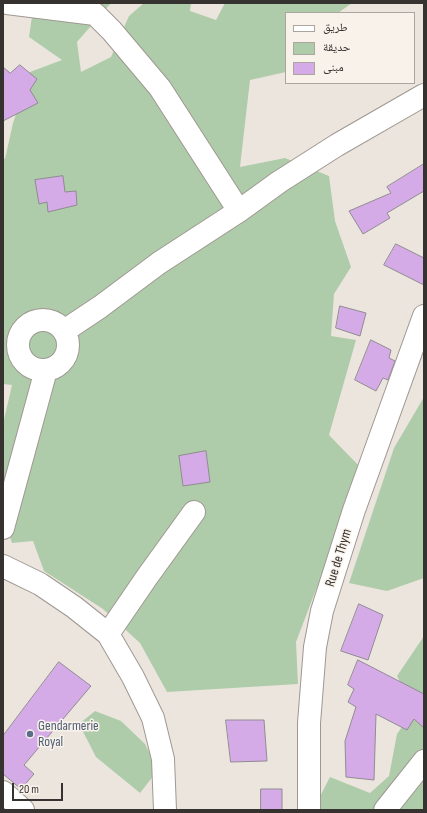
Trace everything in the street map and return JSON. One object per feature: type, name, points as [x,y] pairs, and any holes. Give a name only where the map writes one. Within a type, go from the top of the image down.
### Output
[{"type":"street","points":[[7,3],[101,9],[112,31],[160,88],[239,211]]},
{"type":"street","points":[[64,331],[279,182],[387,115],[424,95]]},
{"type":"street","name":"Rue de Thym","points":[[309,810],[309,716],[315,647],[322,612],[354,510],[424,316]]},
{"type":"street","points":[[39,319],[49,320],[58,324],[64,331],[68,340],[68,351],[63,360],[56,367],[46,370],[36,369],[27,365],[21,358],[17,348],[10,338],[30,323],[39,319]]},
{"type":"street","points":[[3,528],[46,370]]},
{"type":"street","points":[[108,634],[194,512]]},
{"type":"street","points":[[3,566],[40,584],[74,607],[108,634],[133,677],[153,718],[163,758],[166,810]]},
{"type":"street","points":[[385,810],[424,761]]},
{"type":"street","points":[[397,810],[424,776]]},
{"type":"street","points":[[3,792],[23,810]]},
{"type":"green space","points":[[34,3],[111,3],[77,42],[81,72],[111,57],[129,16],[144,3],[191,3],[190,11],[216,20],[225,3],[352,3],[339,12],[285,12],[285,72],[250,80],[240,167],[285,158],[329,176],[335,221],[351,267],[334,294],[331,336],[356,340],[329,435],[362,469],[296,642],[298,684],[167,692],[140,643],[103,609],[44,571],[33,541],[12,543],[3,516],[3,424],[12,385],[3,384],[3,158],[5,159],[13,123],[30,72],[62,60],[29,37]]},
{"type":"green space","points":[[424,397],[424,578],[387,591],[349,583],[394,448]]},
{"type":"green space","points":[[424,636],[424,810],[314,810],[330,777],[370,793],[389,776],[397,734],[414,710],[397,676]]},
{"type":"green space","points":[[95,711],[121,721],[145,744],[158,770],[140,793],[96,757],[79,724]]},
{"type":"building","points":[[20,65],[37,79],[30,90],[38,103],[3,121],[3,67],[10,73]]},
{"type":"building","points":[[424,164],[424,191],[387,213],[390,218],[363,234],[349,211],[391,193],[387,187]]},
{"type":"building","points":[[63,176],[65,192],[76,191],[77,205],[48,212],[47,202],[39,204],[35,180]]},
{"type":"building","points":[[396,244],[424,258],[424,285],[384,265]]},
{"type":"building","points":[[340,306],[366,313],[360,336],[336,328]]},
{"type":"building","points":[[371,340],[391,350],[389,358],[395,361],[388,380],[383,378],[376,391],[355,380]]},
{"type":"building","points":[[206,451],[210,482],[183,486],[179,456]]},
{"type":"building","points":[[359,604],[383,615],[368,660],[341,651]]},
{"type":"building","points":[[358,660],[424,694],[424,728],[414,719],[407,730],[376,714],[374,780],[346,777],[345,741],[356,707],[348,702],[354,689],[348,685]]},
{"type":"building","points":[[59,662],[91,686],[24,765],[34,774],[21,789],[3,774],[3,736]]},
{"type":"building","points":[[226,720],[264,720],[267,761],[231,762]]},
{"type":"building","points":[[261,789],[282,789],[282,810],[261,810]]},
{"type":"place","name":"Gendarmerie Royal","points":[[30,734]]}]
